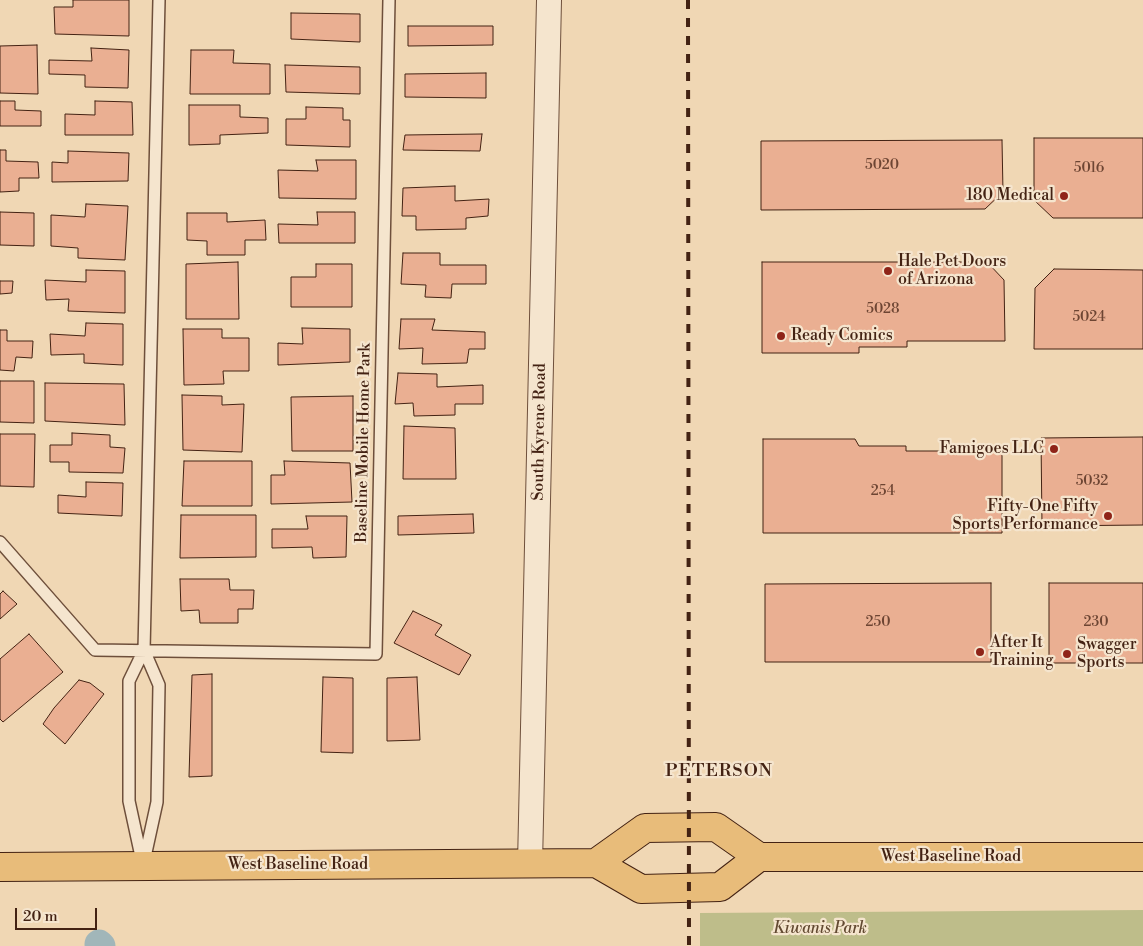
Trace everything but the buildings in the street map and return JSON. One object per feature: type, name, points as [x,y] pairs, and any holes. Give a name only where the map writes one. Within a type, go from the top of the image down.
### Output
[{"type":"main road","points":[[716,827],[759,857],[720,887],[641,889],[596,863],[645,828],[716,827]]},
{"type":"main road","name":"West Baseline Road","points":[[759,857],[1143,857]]},
{"type":"main road","name":"West Baseline Road","points":[[0,867],[596,863]]},
{"type":"street","name":"South Kyrene Road","points":[[530,864],[549,0]]},
{"type":"lane","points":[[143,866],[157,802],[159,686],[144,650],[159,0]]},
{"type":"lane","name":"Baseline Mobile Home Park","points":[[0,542],[95,650],[376,654],[388,0]]},
{"type":"lane","points":[[143,866],[129,801],[129,681],[144,650]]},
{"type":"green space","name":"Kiwanis Park","points":[[1143,910],[1143,946],[700,946],[700,913]]},
{"type":"railway","points":[[688,0],[689,946]]},
{"type":"place","name":"180 Medical","points":[[1064,196]]},
{"type":"place","name":"Hale Pet Doors of Arizona","points":[[888,271]]},
{"type":"place","name":"Ready Comics","points":[[781,336]]},
{"type":"place","name":"Famigoes LLC","points":[[1054,449]]},
{"type":"place","name":"Fifty-One Fifty Sports Performance","points":[[1108,516]]},
{"type":"place","name":"After It Training","points":[[980,652]]},
{"type":"place","name":"Swagger Sports","points":[[1067,654]]},
{"type":"district","name":"PETERSON","points":[[719,772]]}]
